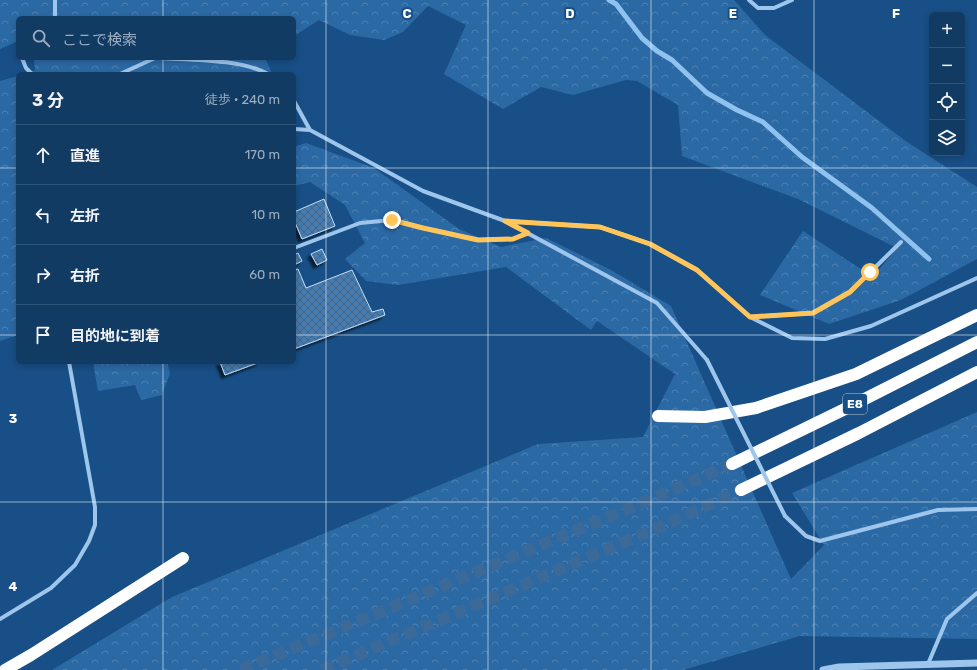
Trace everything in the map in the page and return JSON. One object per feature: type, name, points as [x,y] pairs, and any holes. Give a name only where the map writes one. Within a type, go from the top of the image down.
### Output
[{"type":"highway","points":[[658,416],[705,418],[756,408],[856,374],[977,315]]},
{"type":"highway","name":"E8","points":[[732,464],[848,408],[977,342]]},
{"type":"highway","name":"E8","points":[[741,490],[859,433],[977,372]]},
{"type":"highway","points":[[5,670],[183,558]]},
{"type":"street","points":[[55,0],[55,16]]},
{"type":"street","points":[[748,0],[758,8],[774,8],[792,0]]},
{"type":"street","points":[[23,60],[26,68],[30,72]]},
{"type":"street","points":[[124,72],[151,60]]},
{"type":"street","points":[[204,60],[238,64],[265,72]]},
{"type":"street","points":[[296,105],[310,130]]},
{"type":"street","points":[[296,129],[310,130],[423,191],[505,221],[657,303],[707,360],[785,516],[806,536],[820,541],[938,510],[977,509]]},
{"type":"street","points":[[296,247],[360,223],[392,220],[478,240],[513,239],[528,233]]},
{"type":"street","points":[[505,221],[600,227],[650,244],[697,270],[750,317],[792,338],[825,339],[871,326],[977,278]]},
{"type":"street","points":[[750,317],[813,313],[850,292],[901,242]]},
{"type":"street","points":[[0,619],[50,588],[75,565],[89,542],[95,525],[95,507],[69,364]]},
{"type":"street","points":[[928,664],[947,619],[977,593]]},
{"type":"street","points":[[823,670],[839,667],[977,663]]},
{"type":"green space","points":[[0,0],[734,0],[765,35],[907,142],[977,187],[977,259],[901,300],[829,324],[760,295],[803,231],[873,277],[897,248],[798,199],[682,156],[678,105],[637,81],[626,80],[573,95],[541,87],[503,109],[444,74],[466,25],[428,6],[403,32],[384,40],[350,35],[319,20],[296,35],[296,16],[16,16],[16,42],[0,49]]},
{"type":"green space","points":[[34,60],[266,60],[271,72],[30,72],[35,70]]},
{"type":"green space","points":[[16,77],[16,336],[0,341],[0,81]]},
{"type":"green space","points":[[306,143],[374,168],[459,229],[501,247],[546,238],[611,270],[671,306],[791,579],[824,545],[792,493],[977,412],[977,639],[800,636],[683,670],[52,670],[172,597],[538,444],[643,437],[675,374],[597,321],[591,330],[506,267],[398,285],[366,281],[345,259],[365,243],[345,205],[310,182],[296,186],[296,146]]},
{"type":"green space","points":[[93,364],[168,364],[170,373],[162,395],[141,400],[135,385],[98,391]]},
{"type":"building","points":[[324,199],[335,226],[302,239],[296,225],[296,211]]},
{"type":"building","points":[[322,249],[327,260],[317,265],[311,254]]},
{"type":"building","points":[[298,253],[302,261],[296,264],[296,254]]},
{"type":"building","points":[[298,269],[306,288],[352,270],[372,312],[383,309],[385,315],[296,348],[296,270]]},
{"type":"building","points":[[221,364],[255,364],[225,375]]},
{"type":"waterway","points":[[609,0],[616,4],[642,38],[657,51],[672,60],[707,93],[737,110],[763,122],[802,157],[872,208],[929,259]]},
{"type":"tunnel","points":[[241,670],[732,464]]},
{"type":"tunnel","points":[[322,670],[662,526],[741,490]]},
{"type":"route","points":[[392,220],[478,240],[513,239],[528,233],[505,221],[600,227],[650,244],[697,270],[750,317],[813,313],[850,292],[870,272]]}]
